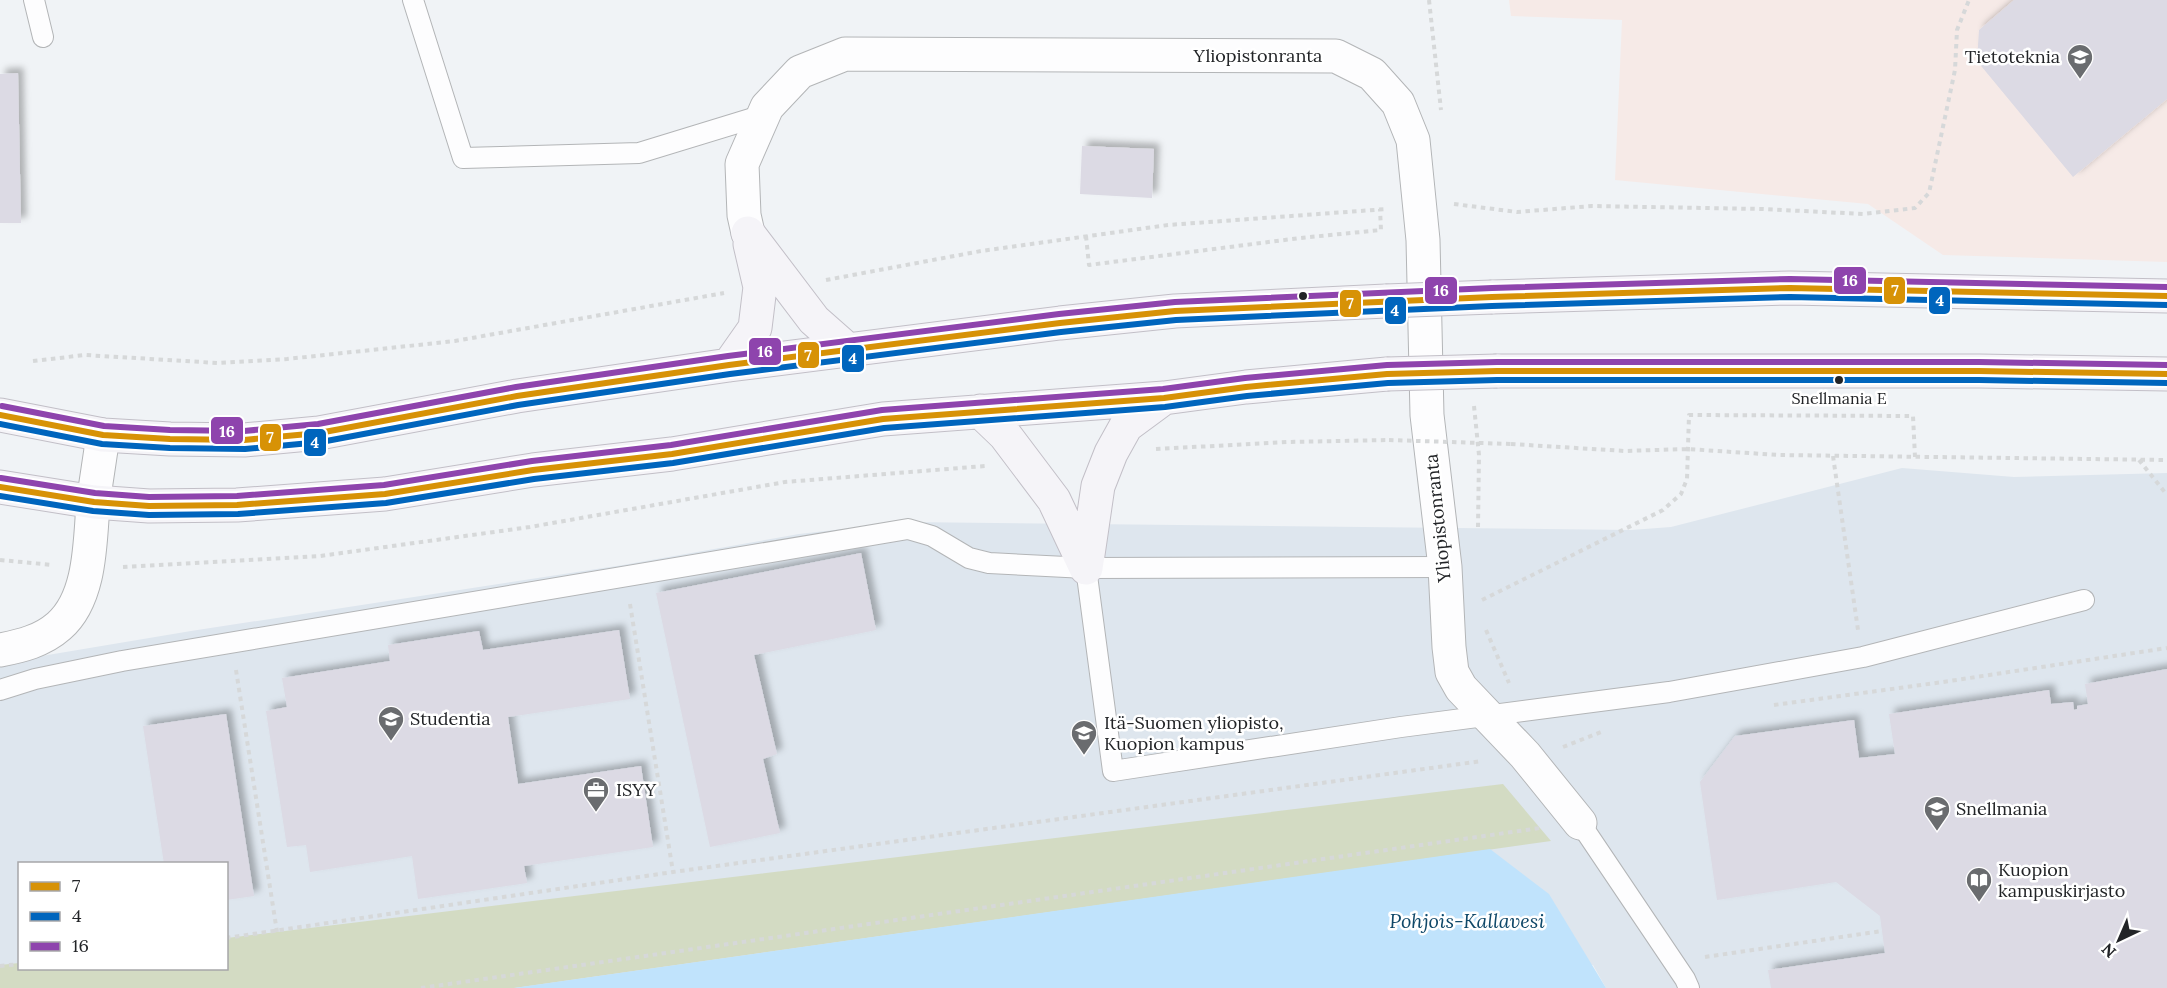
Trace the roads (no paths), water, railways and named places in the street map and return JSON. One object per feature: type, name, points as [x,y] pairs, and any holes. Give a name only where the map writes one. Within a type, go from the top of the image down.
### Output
[{"type":"main road","points":[[748,233],[813,320],[848,350]]},
{"type":"main road","points":[[729,365],[755,328],[760,287],[748,233]]},
{"type":"main road","points":[[0,416],[103,435],[244,440],[319,433],[517,396],[729,365],[1060,322],[1175,311],[1492,297],[1790,288],[2167,296]]},
{"type":"main road","points":[[0,487],[94,502],[149,506],[237,505],[385,494],[533,470],[672,454],[883,419],[1164,398],[1246,387],[1387,374],[1497,371],[1979,371],[2167,374]]},
{"type":"main road","points":[[1086,568],[1098,486],[1111,453],[1126,426],[1164,398]]},
{"type":"main road","points":[[980,411],[1005,435],[1054,500],[1086,568]]},
{"type":"street","name":"Yliopistonranta","points":[[748,233],[744,215],[742,165],[767,107],[800,72],[845,54],[1336,56],[1372,74],[1398,103],[1413,140],[1423,240],[1427,415],[1445,567],[1452,672],[1461,688],[1525,755],[1580,823]]},
{"type":"street","points":[[0,650],[29,645],[60,626],[75,604],[88,567],[103,435]]},
{"type":"lane","points":[[34,0],[43,38]]},
{"type":"lane","points":[[413,0],[463,158],[639,153],[763,115]]},
{"type":"lane","points":[[0,690],[35,679],[122,661],[908,529],[932,537],[969,558],[989,563],[1086,568],[1445,567]]},
{"type":"lane","points":[[1086,568],[1113,771],[1489,715],[1668,692],[1863,657],[2084,600]]},
{"type":"lane","points":[[1580,823],[1689,988]]},
{"type":"water","name":"Pohjois-Kallavesi","points":[[1490,849],[1549,894],[1606,988],[514,988]]},
{"type":"place","name":"Tietoteknia","points":[[2080,80]]},
{"type":"place","name":"Snellmania E","points":[[1839,380]]},
{"type":"place","name":"Studentia","points":[[391,742]]},
{"type":"place","name":"Itä-Suomen yliopisto, Kuopion kampus","points":[[1084,756]]},
{"type":"place","name":"ISYY","points":[[596,813]]},
{"type":"place","name":"Snellmania","points":[[1937,832]]},
{"type":"place","name":"Kuopion kampuskirjasto","points":[[1979,903]]}]
